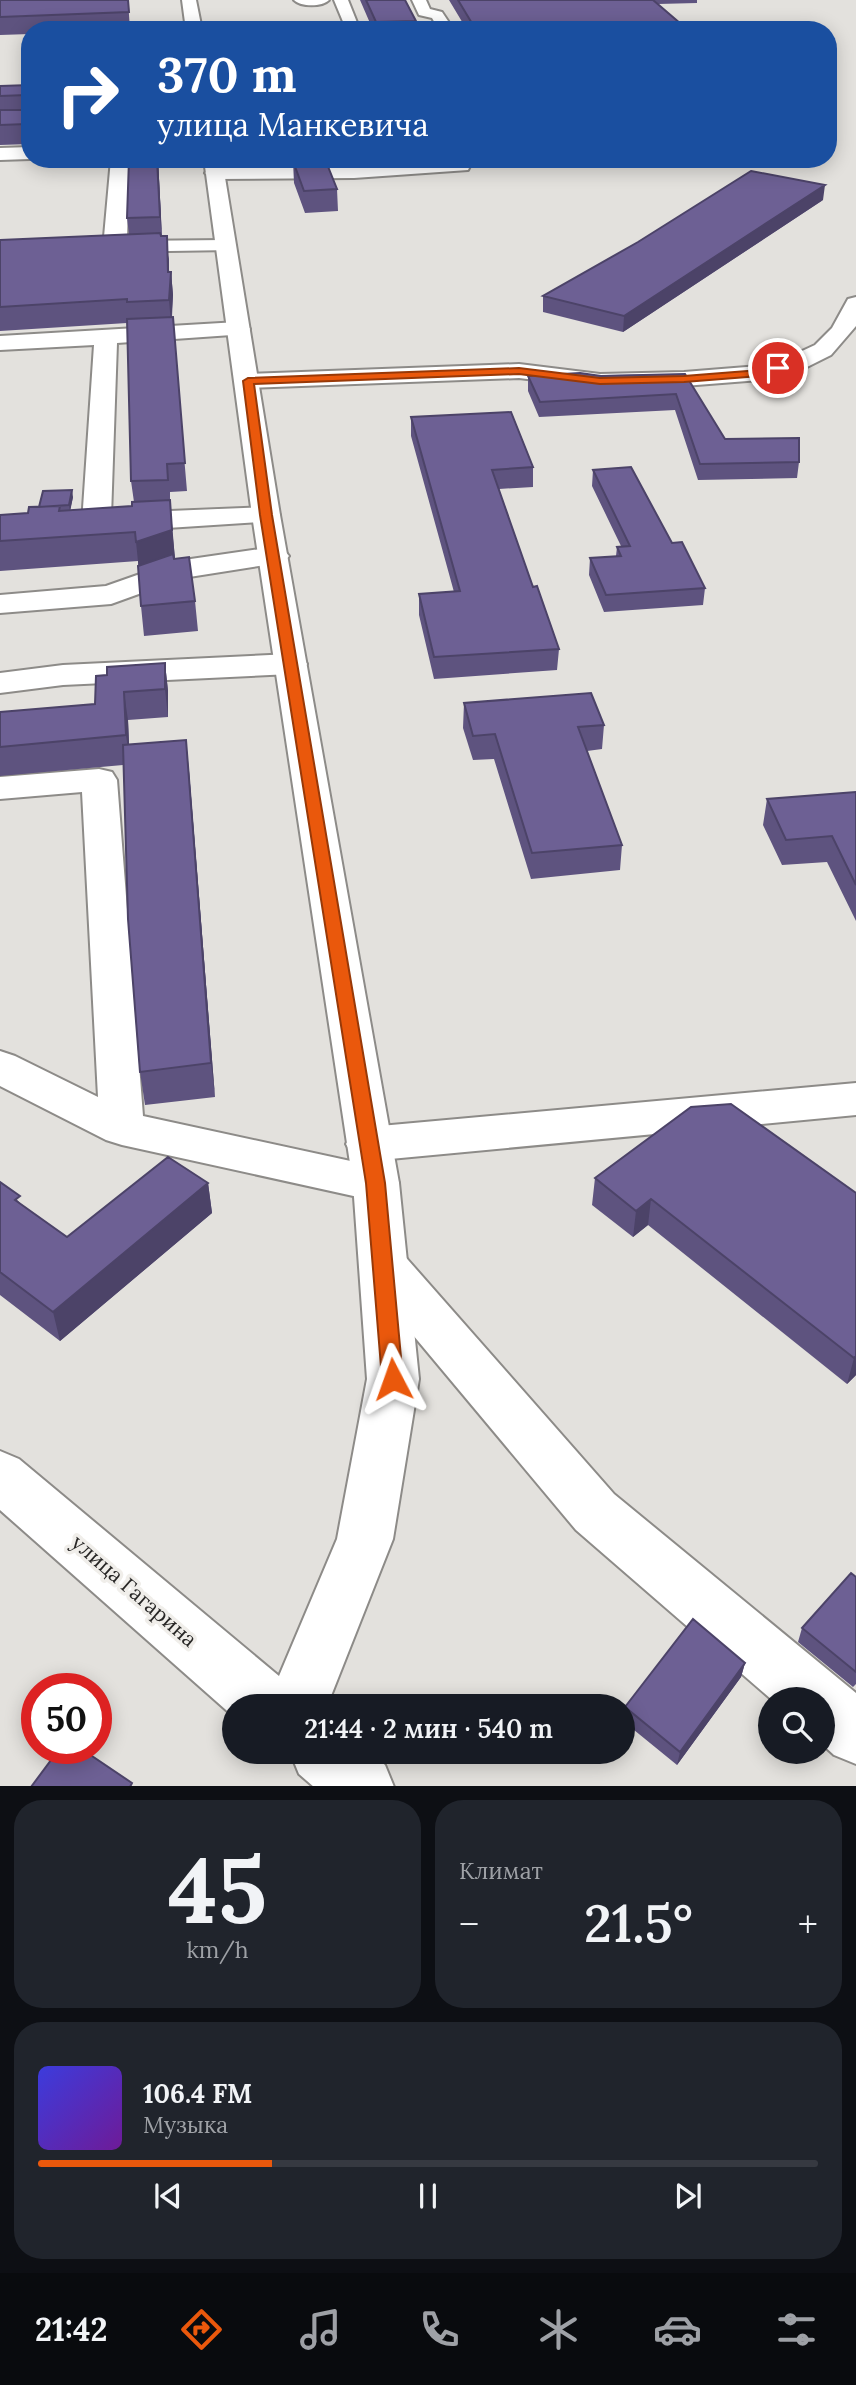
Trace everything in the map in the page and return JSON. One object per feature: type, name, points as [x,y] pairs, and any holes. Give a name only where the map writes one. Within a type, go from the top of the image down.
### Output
[{"type":"main road","points":[[189,0],[192,21]]},
{"type":"main road","points":[[296,15],[322,0]]},
{"type":"main road","points":[[341,0],[351,21]]},
{"type":"main road","points":[[419,0],[424,12],[437,15],[441,21]]},
{"type":"main road","points":[[296,15],[323,21]]},
{"type":"main road","points":[[0,154],[21,153]]},
{"type":"main road","points":[[116,248],[120,168]]},
{"type":"main road","points":[[214,168],[266,515],[372,1163],[393,1379],[365,1539],[302,1694]]},
{"type":"main road","points":[[242,168],[354,172],[425,168]]},
{"type":"main road","points":[[354,172],[362,192]]},
{"type":"main road","points":[[90,249],[225,246]]},
{"type":"main road","points":[[248,381],[519,371],[600,381],[684,379],[760,373],[796,363],[823,350],[842,331],[856,304]]},
{"type":"main road","points":[[0,343],[238,329]]},
{"type":"main road","points":[[106,336],[83,523],[266,515]]},
{"type":"main road","points":[[0,604],[111,595],[177,570],[274,556]]},
{"type":"main road","points":[[0,683],[63,676],[291,664]]},
{"type":"main road","points":[[0,788],[99,780],[122,1128]]},
{"type":"main road","points":[[0,1067],[122,1128],[372,1163],[856,1099]]},
{"type":"main road","points":[[384,1266],[595,1512],[803,1687]]},
{"type":"main road","name":"улица Гагарина","points":[[0,1476],[254,1694]]},
{"type":"main road","points":[[835,1715],[856,1733]]},
{"type":"main road","points":[[335,1764],[362,1786]]},
{"type":"building","points":[[0,0],[128,0],[129,12],[0,17]]},
{"type":"building","points":[[366,0],[405,0],[416,21],[376,21]]},
{"type":"building","points":[[458,0],[653,0],[678,21],[471,21]]},
{"type":"building","points":[[21,85],[21,95],[0,96],[0,86]]},
{"type":"building","points":[[0,110],[21,110],[21,124],[0,125]]},
{"type":"building","points":[[129,168],[157,168],[160,217],[127,218]]},
{"type":"building","points":[[296,168],[329,168],[337,189],[304,191]]},
{"type":"building","points":[[751,171],[825,185],[624,316],[543,296],[638,242]]},
{"type":"building","points":[[160,233],[161,236],[167,236],[168,272],[171,272],[169,300],[127,302],[127,299],[0,307],[0,240]]},
{"type":"building","points":[[173,317],[185,463],[167,464],[168,480],[131,481],[127,319]]},
{"type":"building","points":[[580,373],[601,376],[685,374],[725,439],[799,438],[799,462],[700,464],[676,394],[540,402],[528,376]]},
{"type":"building","points":[[511,412],[533,467],[492,470],[533,587],[537,586],[559,649],[434,657],[419,594],[460,591],[411,417]]},
{"type":"building","points":[[631,467],[672,543],[682,542],[705,588],[606,595],[590,558],[621,556],[617,547],[630,546],[593,470]]},
{"type":"building","points":[[72,490],[69,505],[39,507],[43,491]]},
{"type":"building","points":[[170,500],[172,530],[136,542],[135,532],[0,541],[0,515],[28,513],[29,507],[60,506],[59,511],[132,506],[132,502]]},
{"type":"building","points":[[173,554],[174,559],[189,557],[195,601],[141,606],[138,566]]},
{"type":"building","points":[[165,663],[165,689],[124,692],[126,735],[0,747],[0,712],[95,704],[96,676],[107,675],[107,667]]},
{"type":"building","points":[[591,693],[604,725],[578,727],[622,845],[532,853],[495,734],[473,736],[464,703]]},
{"type":"building","points":[[186,740],[211,1063],[140,1072],[128,919],[123,745]]},
{"type":"building","points":[[856,792],[856,885],[832,836],[786,840],[767,799]]},
{"type":"building","points":[[731,1104],[856,1193],[854,1358],[651,1199],[636,1211],[595,1178],[691,1107]]},
{"type":"building","points":[[168,1157],[208,1183],[53,1312],[0,1272],[0,1182],[20,1196],[15,1200],[67,1237]]},
{"type":"building","points":[[851,1573],[856,1577],[856,1672],[802,1628]]},
{"type":"building","points":[[693,1619],[745,1663],[680,1752],[635,1715],[635,1694]]},
{"type":"building","points":[[48,1764],[104,1764],[132,1783],[130,1786],[32,1786]]},
{"type":"route","points":[[393,1379],[376,1183],[266,515],[248,381],[519,371],[600,381],[684,379],[760,373],[778,368]]}]
